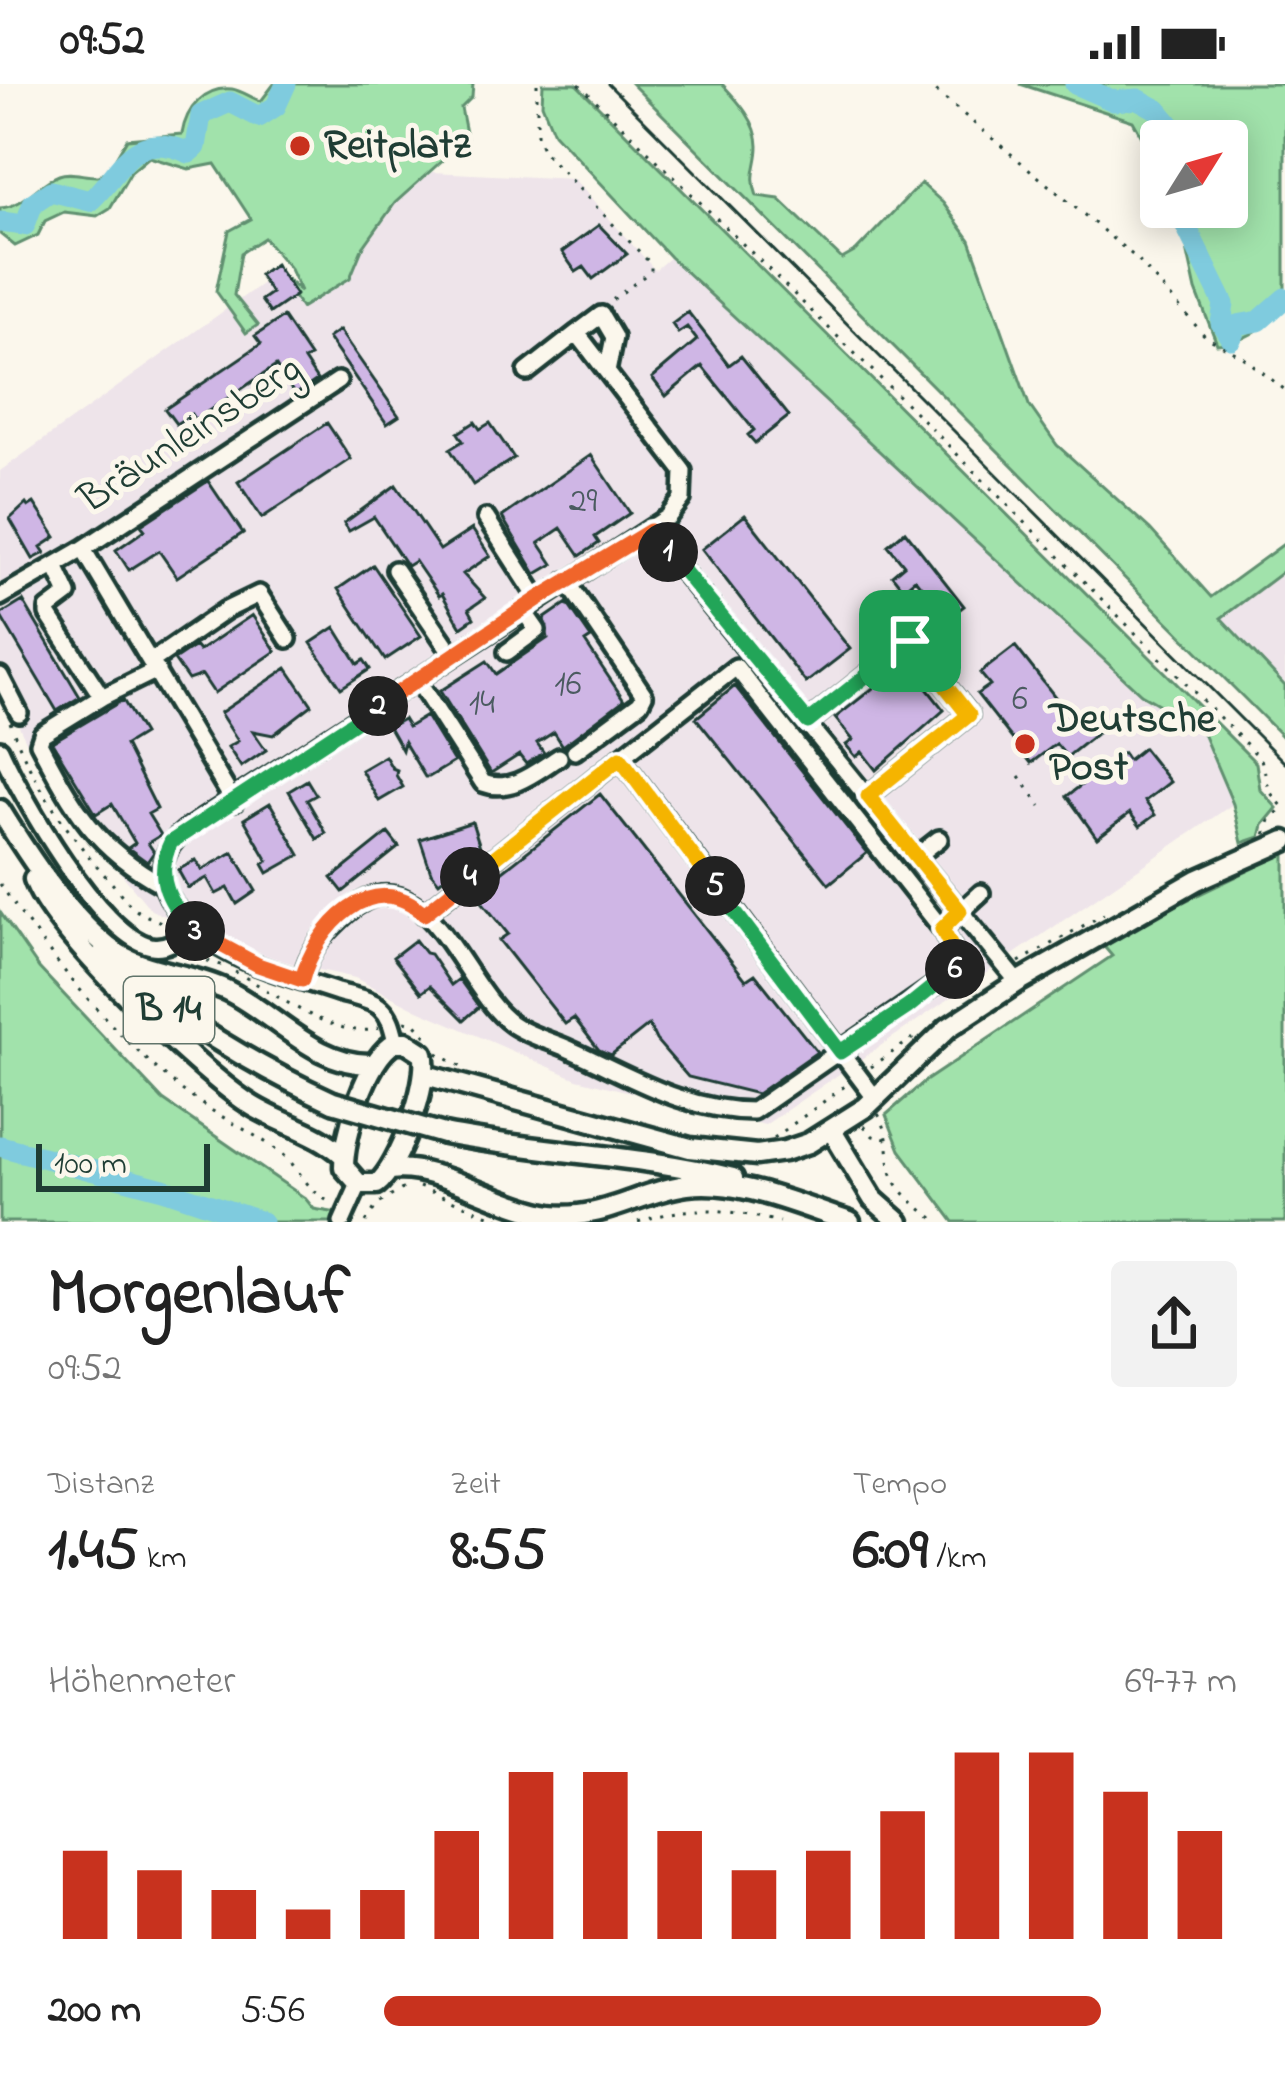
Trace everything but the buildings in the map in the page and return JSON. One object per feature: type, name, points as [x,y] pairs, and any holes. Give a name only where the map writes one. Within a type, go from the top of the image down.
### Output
[{"type":"main road","points":[[0,810],[43,873],[107,946],[126,958],[229,992],[341,1060],[373,1064]]},
{"type":"main road","name":"B 14","points":[[0,830],[34,879],[95,948],[167,1008],[269,1072],[333,1102],[499,1145],[694,1168],[755,1183],[850,1222]]},
{"type":"main road","points":[[426,1075],[724,1154],[757,1156],[785,1151],[832,1131],[948,1028],[1018,982],[1275,840]]},
{"type":"main road","points":[[34,879],[41,899],[82,949],[219,1081],[267,1116],[324,1139],[344,1156]]},
{"type":"main road","points":[[394,1033],[423,1053],[426,1075],[391,1171],[377,1184],[359,1184],[348,1175],[344,1156],[373,1064],[394,1033]]},
{"type":"main road","points":[[832,1131],[873,1199],[899,1222]]},
{"type":"main road","points":[[391,1171],[412,1168],[523,1209],[555,1215],[590,1214],[658,1190],[692,1184],[722,1185],[850,1222]]},
{"type":"street","points":[[526,372],[601,315],[614,337],[607,372]]},
{"type":"street","points":[[394,1033],[378,1005],[258,965],[186,934],[163,886],[163,859],[171,842],[538,599],[650,531],[682,499],[683,471],[577,333]]},
{"type":"street","name":"Bräunleinsberg","points":[[0,597],[83,550],[338,381]]},
{"type":"street","points":[[486,518],[538,599]]},
{"type":"street","points":[[650,531],[1018,982]]},
{"type":"street","name":"Bräunleinsberg","points":[[83,550],[234,802]]},
{"type":"street","points":[[56,566],[68,594],[48,614],[102,698]]},
{"type":"street","points":[[395,570],[453,656]]},
{"type":"street","points":[[417,680],[473,771],[488,786],[518,782],[567,754],[640,704],[644,695],[567,581]]},
{"type":"street","points":[[163,886],[135,870],[91,832],[39,743],[42,734],[154,665],[226,610],[259,594],[288,638]]},
{"type":"street","points":[[507,652],[537,630],[523,610]]},
{"type":"street","points":[[808,722],[914,638],[969,715],[868,796]]},
{"type":"street","points":[[302,980],[316,940],[368,897],[394,895],[410,900],[424,914],[508,1022],[689,1104],[753,1111],[951,974],[958,960],[942,929],[736,668],[424,914]]},
{"type":"street","points":[[0,676],[19,713]]},
{"type":"street","points":[[0,749],[49,838],[120,928],[138,942],[156,947],[186,934]]},
{"type":"street","points":[[620,758],[872,1100]]},
{"type":"street","points":[[916,857],[939,838]]},
{"type":"street","points":[[942,929],[981,893]]},
{"type":"street","points":[[107,946],[120,928]]},
{"type":"street","points":[[345,1216],[359,1184]]},
{"type":"path","points":[[537,84],[537,136],[544,151],[651,264],[651,271],[601,309],[601,315]]},
{"type":"path","points":[[579,84],[1261,759],[1270,792],[1282,807],[1270,820],[1275,840]]},
{"type":"path","points":[[927,84],[1136,257],[1206,337],[1243,357],[1285,391]]},
{"type":"path","points":[[1019,776],[1041,806]]},
{"type":"path","points":[[0,884],[61,964],[140,1053],[184,1091],[280,1152],[317,1197],[345,1216],[367,1222]]},
{"type":"path","points":[[186,934],[192,953],[335,1024],[394,1033]]},
{"type":"path","points":[[449,1063],[469,1071]]},
{"type":"path","points":[[759,1144],[775,1138],[837,1091]]},
{"type":"path","points":[[872,1100],[890,1140],[891,1170],[897,1184],[938,1222]]},
{"type":"path","points":[[408,1185],[506,1222]]},
{"type":"path","points":[[638,1222],[682,1208],[724,1209],[780,1222]]},
{"type":"shaded area","points":[[432,172],[574,179],[655,270],[670,257],[1141,693],[1201,729],[1233,804],[765,1125],[577,1079],[355,978],[258,956],[151,910],[45,780],[0,687],[0,471],[278,272],[301,308],[350,278],[362,249],[395,203]]},
{"type":"shaded area","points":[[1285,570],[1285,686],[1221,618]]},
{"type":"green space","points":[[274,84],[473,84],[472,97],[461,108],[467,138],[395,203],[362,249],[350,278],[301,308],[278,272],[300,291],[289,267],[264,238],[241,253],[234,295],[258,325],[246,333],[216,291],[229,231],[251,219],[215,164],[189,169],[149,157],[131,172],[110,208],[97,216],[64,212],[45,221],[38,235],[15,246],[0,234],[0,208],[17,203],[51,179],[68,173],[98,176],[109,169],[127,139],[182,134],[192,108],[213,91],[232,89],[261,101]]},
{"type":"green space","points":[[543,84],[576,84],[1256,763],[1260,789],[1277,808],[1260,837],[1242,843],[1233,804],[1201,729],[1141,694],[670,257],[554,133],[542,104]]},
{"type":"green space","points":[[632,84],[722,84],[754,128],[757,196],[779,199],[842,259],[856,251],[921,183],[943,203],[970,240],[1029,405],[1057,445],[1150,529],[1211,597],[1285,543],[1285,570],[1221,618],[1285,686],[1285,739]]},
{"type":"green space","points":[[1020,84],[1285,84],[1285,307],[1246,337],[1217,344],[1196,290],[1183,228],[1248,228],[1248,120],[1140,120],[1140,134],[1133,121]]},
{"type":"green space","points":[[1285,853],[1285,1222],[954,1222],[900,1150],[886,1115],[924,1082],[1112,956],[1100,942]]},
{"type":"green space","points":[[0,912],[39,968],[163,1100],[305,1198],[314,1209],[337,1213],[333,1222],[0,1222],[0,1150],[167,1193],[171,1185],[0,1138]]},
{"type":"waterway","points":[[0,222],[25,225],[33,203],[51,191],[90,201],[141,149],[170,146],[189,153],[196,147],[201,115],[230,102],[259,117],[276,106],[286,84]]},
{"type":"waterway","points":[[1075,84],[1114,101],[1138,99],[1166,120]]},
{"type":"waterway","points":[[1187,228],[1224,304],[1221,323],[1231,339],[1237,325],[1259,321],[1285,298]]},
{"type":"waterway","points":[[0,1146],[163,1189],[262,1222]]},
{"type":"railway","points":[[608,84],[1285,763]]},
{"type":"place","name":"Reitplatz","points":[[300,146]]},
{"type":"place","name":"Deutsche Post","points":[[1025,744]]},
{"type":"route","points":[[650,531],[808,722],[910,641],[969,715],[868,796],[960,911],[942,929],[958,960],[951,974],[840,1052],[620,758],[424,914],[410,900],[379,893],[355,906],[316,940],[302,980],[258,965],[198,934],[178,914],[163,886],[163,859],[171,842],[184,831],[650,531]]}]
